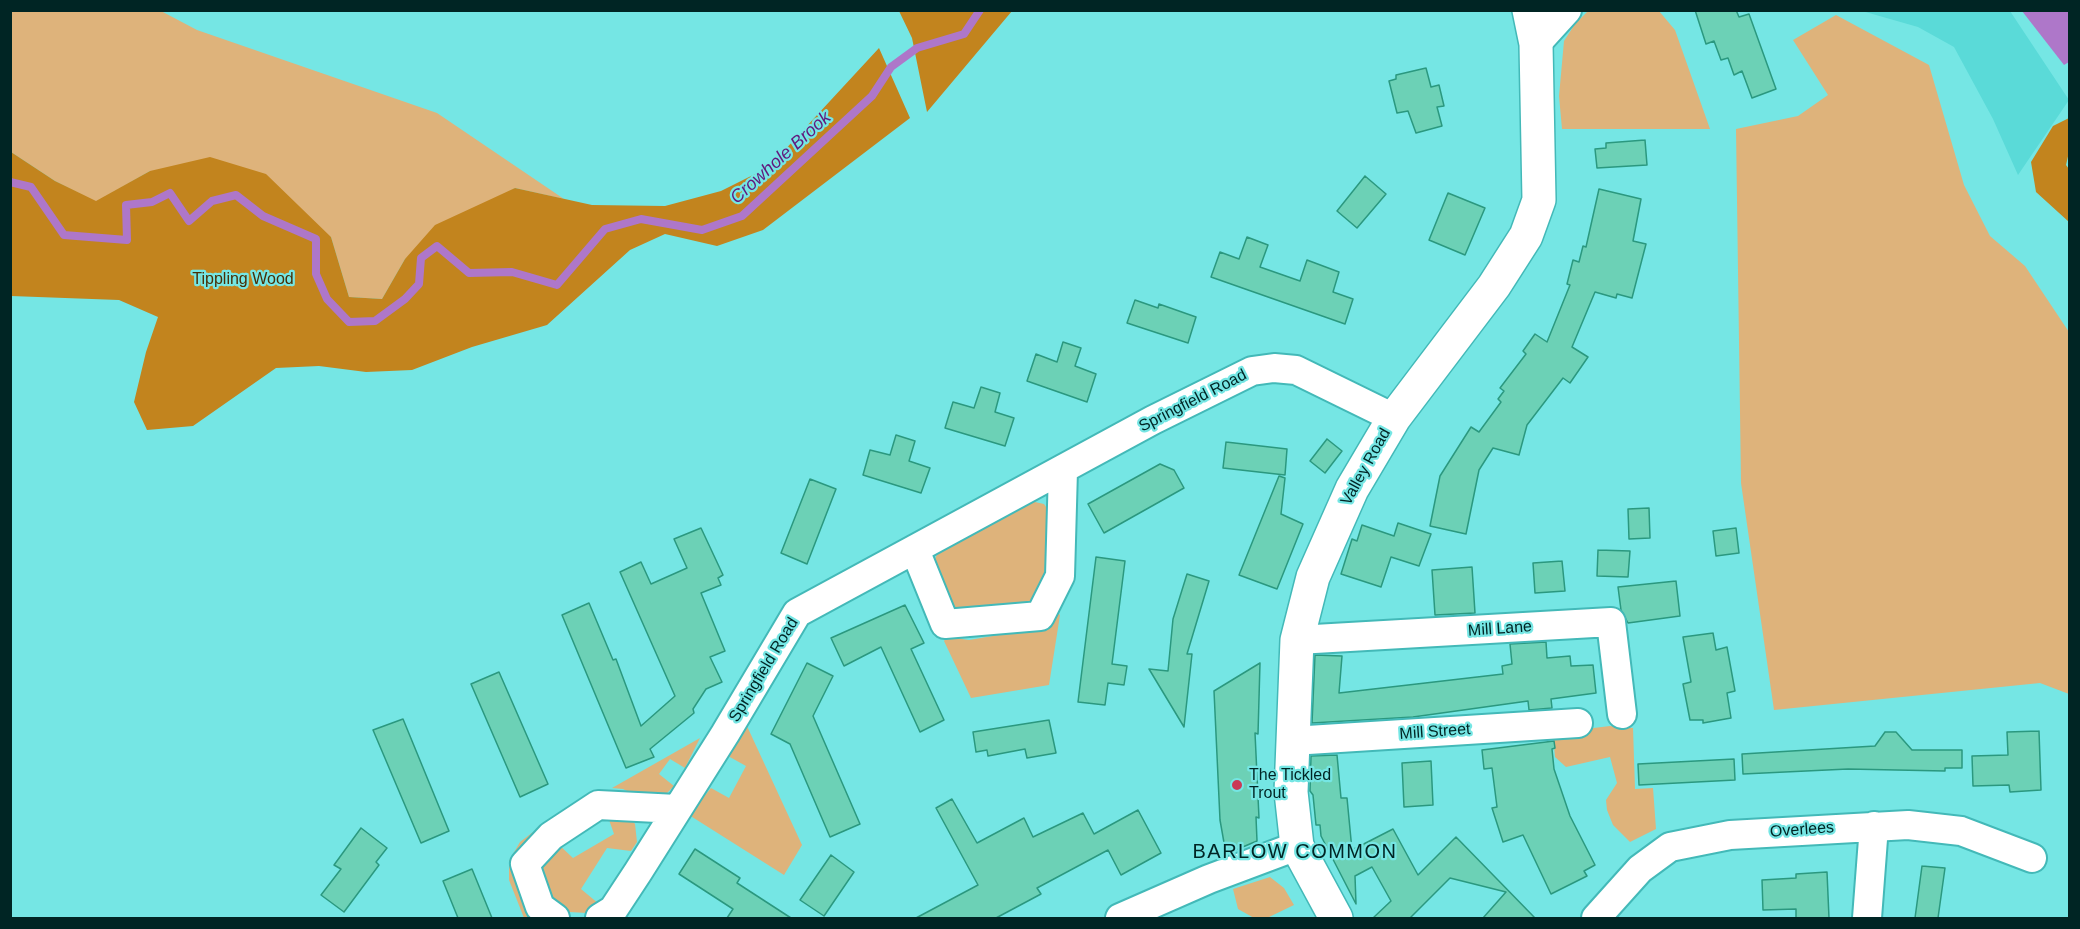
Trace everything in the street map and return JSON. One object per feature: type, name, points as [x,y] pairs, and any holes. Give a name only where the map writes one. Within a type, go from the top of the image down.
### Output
[{"type":"main road","name":"Valley Road","points":[[1336,918],[1298,846],[1291,792],[1297,640],[1314,577],[1352,489],[1394,418],[1494,286],[1526,236],[1539,200],[1536,44],[1528,10]]},
{"type":"street","points":[[1536,44],[1567,10]]},
{"type":"street","name":"Springfield Road","points":[[600,918],[613,910],[725,734],[797,613],[1153,420],[1252,371],[1274,368],[1296,370],[1394,418]]},
{"type":"street","points":[[915,550],[945,624],[1040,616],[1060,576],[1063,470]]},
{"type":"street","name":"Mill Lane","points":[[1297,640],[1611,622],[1622,714]]},
{"type":"street","name":"Mill Street","points":[[1292,741],[1578,723]]},
{"type":"street","points":[[555,918],[540,906],[525,864],[551,836],[598,806],[677,809]]},
{"type":"street","name":"Overlees","points":[[1596,918],[1640,869],[1670,847],[1730,835],[1908,825],[1961,831],[2032,858]]},
{"type":"street","points":[[1867,918],[1874,826]]},
{"type":"street","points":[[1120,918],[1209,879],[1298,846]]},
{"type":"shaded area","points":[[1589,10],[1659,11],[1675,30],[1710,129],[1562,129],[1559,96],[1564,41],[1575,24]]},
{"type":"shaded area","points":[[10,11],[161,11],[197,30],[437,113],[564,199],[515,188],[405,259],[382,299],[349,297],[331,237],[150,171],[96,202],[55,181],[11,152]]},
{"type":"shaded area","points":[[1862,11],[2010,11],[2069,100],[2018,175],[1993,119],[1954,47],[1918,27]]},
{"type":"shaded area","points":[[2022,11],[2069,11],[2069,62],[2064,65]]},
{"type":"shaded area","points":[[1836,15],[1929,65],[1964,185],[1990,236],[2025,266],[2069,332],[2069,694],[2040,683],[1774,710],[1741,483],[1736,129],[1798,116],[1828,95],[1793,40]]},
{"type":"shaded area","points":[[1030,501],[1044,504],[1052,516],[1042,589],[1033,605],[957,614],[933,564],[938,552]]},
{"type":"shaded area","points":[[1057,612],[1060,615],[1049,685],[971,698],[944,641],[947,637],[969,640],[1028,630]]},
{"type":"shaded area","points":[[746,724],[802,845],[784,875],[689,815],[711,788],[729,798],[746,766],[728,756]]},
{"type":"shaded area","points":[[1610,726],[1633,728],[1635,789],[1653,788],[1656,829],[1630,842],[1613,825],[1607,810],[1606,800],[1617,783],[1610,757],[1566,767],[1555,757],[1553,733]]},
{"type":"shaded area","points":[[700,738],[685,768],[670,759],[659,774],[674,786],[664,796],[635,795],[623,789],[612,788]]},
{"type":"shaded area","points":[[608,817],[631,819],[635,824],[637,842],[631,851],[607,848],[581,889],[599,904],[587,913],[569,912],[549,896],[541,877],[541,864],[557,843],[573,858],[614,834]]},
{"type":"shaded area","points":[[533,832],[521,851],[536,918],[524,918],[509,880],[509,861],[520,842]]},
{"type":"shaded area","points":[[1270,877],[1284,888],[1294,905],[1267,918],[1254,918],[1238,909],[1233,889]]},
{"type":"green space","points":[[899,11],[1012,11],[927,112],[912,38]]},
{"type":"green space","name":"Tippling Wood","points":[[879,48],[910,118],[763,230],[717,246],[665,234],[630,250],[547,325],[472,347],[412,370],[366,372],[319,366],[276,368],[193,426],[147,430],[134,402],[146,352],[158,317],[119,300],[11,296],[11,152],[55,181],[96,201],[150,171],[210,157],[266,174],[331,237],[349,297],[382,299],[405,259],[435,225],[515,188],[592,205],[665,206],[721,191],[769,167]]},
{"type":"green space","points":[[2069,118],[2069,152],[2066,165],[2069,169],[2069,222],[2036,192],[2031,162],[2053,126]]},
{"type":"building","points":[[1695,10],[1736,10],[1739,17],[1749,14],[1776,89],[1752,98],[1742,71],[1734,75],[1728,58],[1721,60],[1714,41],[1706,44]]},
{"type":"building","points":[[1426,68],[1431,87],[1439,85],[1444,106],[1437,107],[1442,126],[1416,133],[1408,111],[1397,113],[1389,81],[1396,79],[1396,75]]},
{"type":"building","points":[[1645,140],[1647,165],[1597,168],[1595,149],[1606,148],[1606,143]]},
{"type":"building","points":[[1365,176],[1386,194],[1357,228],[1337,211]]},
{"type":"building","points":[[1599,189],[1641,199],[1633,241],[1646,244],[1632,298],[1617,294],[1616,298],[1595,292],[1572,347],[1588,357],[1570,383],[1563,378],[1527,425],[1519,455],[1493,448],[1479,470],[1466,534],[1430,526],[1440,476],[1471,427],[1479,432],[1501,402],[1498,399],[1504,391],[1500,388],[1526,354],[1523,351],[1535,334],[1547,342],[1570,285],[1567,284],[1573,260],[1579,262],[1583,246],[1586,247]]},
{"type":"building","points":[[1448,193],[1485,208],[1465,255],[1429,240]]},
{"type":"building","points":[[1247,237],[1268,245],[1260,267],[1300,281],[1307,260],[1339,272],[1333,292],[1353,299],[1345,324],[1211,277],[1220,252],[1239,259]]},
{"type":"building","points":[[1135,300],[1158,308],[1159,304],[1196,317],[1188,343],[1127,323]]},
{"type":"building","points":[[1063,342],[1081,348],[1075,366],[1096,374],[1087,402],[1027,381],[1036,354],[1057,362]]},
{"type":"building","points":[[981,387],[1000,393],[995,412],[1014,418],[1005,446],[945,428],[953,402],[974,408]]},
{"type":"building","points":[[896,435],[915,441],[909,461],[930,468],[921,493],[863,475],[870,450],[890,455]]},
{"type":"building","points":[[1327,439],[1342,451],[1325,473],[1310,461]]},
{"type":"building","points":[[1226,442],[1287,449],[1285,475],[1223,468]]},
{"type":"building","points":[[1160,464],[1174,470],[1184,488],[1104,533],[1088,504]]},
{"type":"building","points":[[1279,476],[1285,478],[1281,514],[1303,524],[1277,589],[1239,575]]},
{"type":"building","points":[[810,479],[836,489],[807,564],[781,553]]},
{"type":"building","points":[[1649,508],[1650,538],[1629,539],[1628,509]]},
{"type":"building","points":[[1398,523],[1431,534],[1419,566],[1391,557],[1381,587],[1341,574],[1352,539],[1357,541],[1362,525],[1394,536]]},
{"type":"building","points":[[701,528],[723,575],[718,578],[721,585],[701,593],[725,651],[710,657],[722,682],[706,689],[693,709],[694,713],[650,749],[654,757],[626,768],[562,615],[589,603],[613,660],[616,659],[641,726],[675,696],[620,572],[641,562],[651,584],[687,568],[674,539]]},
{"type":"building","points":[[1736,528],[1739,553],[1716,556],[1713,531]]},
{"type":"building","points":[[1598,550],[1630,551],[1628,577],[1597,576]]},
{"type":"building","points":[[1096,557],[1125,561],[1112,664],[1127,666],[1124,685],[1108,683],[1105,705],[1078,702]]},
{"type":"building","points":[[1562,561],[1565,591],[1535,593],[1533,563]]},
{"type":"building","points":[[1472,567],[1475,613],[1435,615],[1432,570]]},
{"type":"building","points":[[1187,574],[1209,581],[1187,654],[1192,654],[1184,727],[1149,669],[1168,671],[1173,619]]},
{"type":"building","points":[[1676,581],[1680,616],[1628,623],[1621,610],[1618,587]]},
{"type":"building","points":[[905,605],[924,643],[911,649],[944,720],[920,732],[881,647],[844,666],[831,638]]},
{"type":"building","points":[[1713,633],[1716,650],[1727,647],[1735,691],[1727,693],[1731,718],[1703,723],[1703,720],[1690,720],[1683,684],[1691,682],[1683,637]]},
{"type":"building","points":[[1546,642],[1547,658],[1570,656],[1571,666],[1593,665],[1596,693],[1551,699],[1552,708],[1529,710],[1528,701],[1413,717],[1312,723],[1315,655],[1342,656],[1339,693],[1503,674],[1502,666],[1512,664],[1510,644]]},
{"type":"building","points":[[807,663],[833,676],[813,716],[860,824],[830,837],[790,744],[771,734]]},
{"type":"building","name":"The Tickled Trout","points":[[1260,663],[1258,734],[1255,733],[1259,818],[1256,817],[1257,841],[1226,854],[1220,820],[1214,691]]},
{"type":"building","points":[[499,672],[548,784],[520,797],[471,684]]},
{"type":"building","points":[[403,719],[449,831],[421,843],[373,730]]},
{"type":"building","points":[[1049,720],[1056,753],[1027,758],[1025,749],[988,756],[987,750],[976,752],[973,732]]},
{"type":"building","points":[[2039,731],[2041,790],[2010,792],[2009,785],[1973,786],[1972,756],[2008,755],[2007,732]]},
{"type":"building","points":[[1885,732],[1896,732],[1912,750],[1962,750],[1962,768],[1945,768],[1945,771],[1848,769],[1743,774],[1742,754],[1875,746]]},
{"type":"building","points":[[1554,741],[1555,748],[1552,749],[1554,769],[1570,816],[1595,865],[1584,871],[1587,876],[1551,894],[1523,835],[1503,842],[1492,808],[1497,807],[1492,768],[1484,769],[1482,750]]},
{"type":"building","points":[[1337,755],[1341,798],[1347,798],[1352,850],[1393,829],[1418,875],[1456,837],[1535,918],[1483,918],[1506,892],[1450,878],[1410,918],[1373,918],[1391,901],[1372,867],[1355,876],[1356,904],[1321,836],[1320,825],[1316,825],[1313,795],[1310,791],[1311,756]]},
{"type":"building","points":[[1734,759],[1735,780],[1639,785],[1638,764]]},
{"type":"building","points":[[1431,761],[1433,805],[1404,807],[1402,763]]},
{"type":"building","points":[[952,799],[977,843],[1024,818],[1033,837],[1083,813],[1094,834],[1138,810],[1161,853],[1121,875],[1108,850],[1037,888],[1041,894],[996,918],[916,918],[978,885],[936,808]]},
{"type":"building","points":[[361,828],[387,848],[376,862],[379,865],[344,912],[321,895],[341,869],[334,865]]},
{"type":"building","points":[[695,849],[740,878],[737,883],[791,918],[727,918],[733,909],[679,874]]},
{"type":"building","points":[[831,855],[854,872],[824,916],[800,900]]},
{"type":"building","points":[[1922,866],[1945,868],[1938,918],[1915,918]]},
{"type":"building","points":[[472,869],[492,918],[458,918],[443,881]]},
{"type":"building","points":[[1827,872],[1829,918],[1796,918],[1796,909],[1763,910],[1762,880],[1796,878],[1796,874]]},
{"type":"waterway","name":"Crowhole Brook","points":[[10,182],[31,187],[64,235],[127,240],[126,205],[152,202],[170,193],[189,221],[212,201],[236,195],[263,216],[316,239],[316,274],[327,299],[349,322],[375,321],[405,299],[419,284],[421,258],[437,246],[469,273],[512,272],[557,285],[605,229],[641,219],[702,230],[742,216],[872,96],[891,67],[917,48],[964,34],[980,10]]},
{"type":"place","name":"The Tickled Trout","points":[[1237,785]]},
{"type":"district","name":"BARLOW COMMON","points":[[1295,852]]}]
